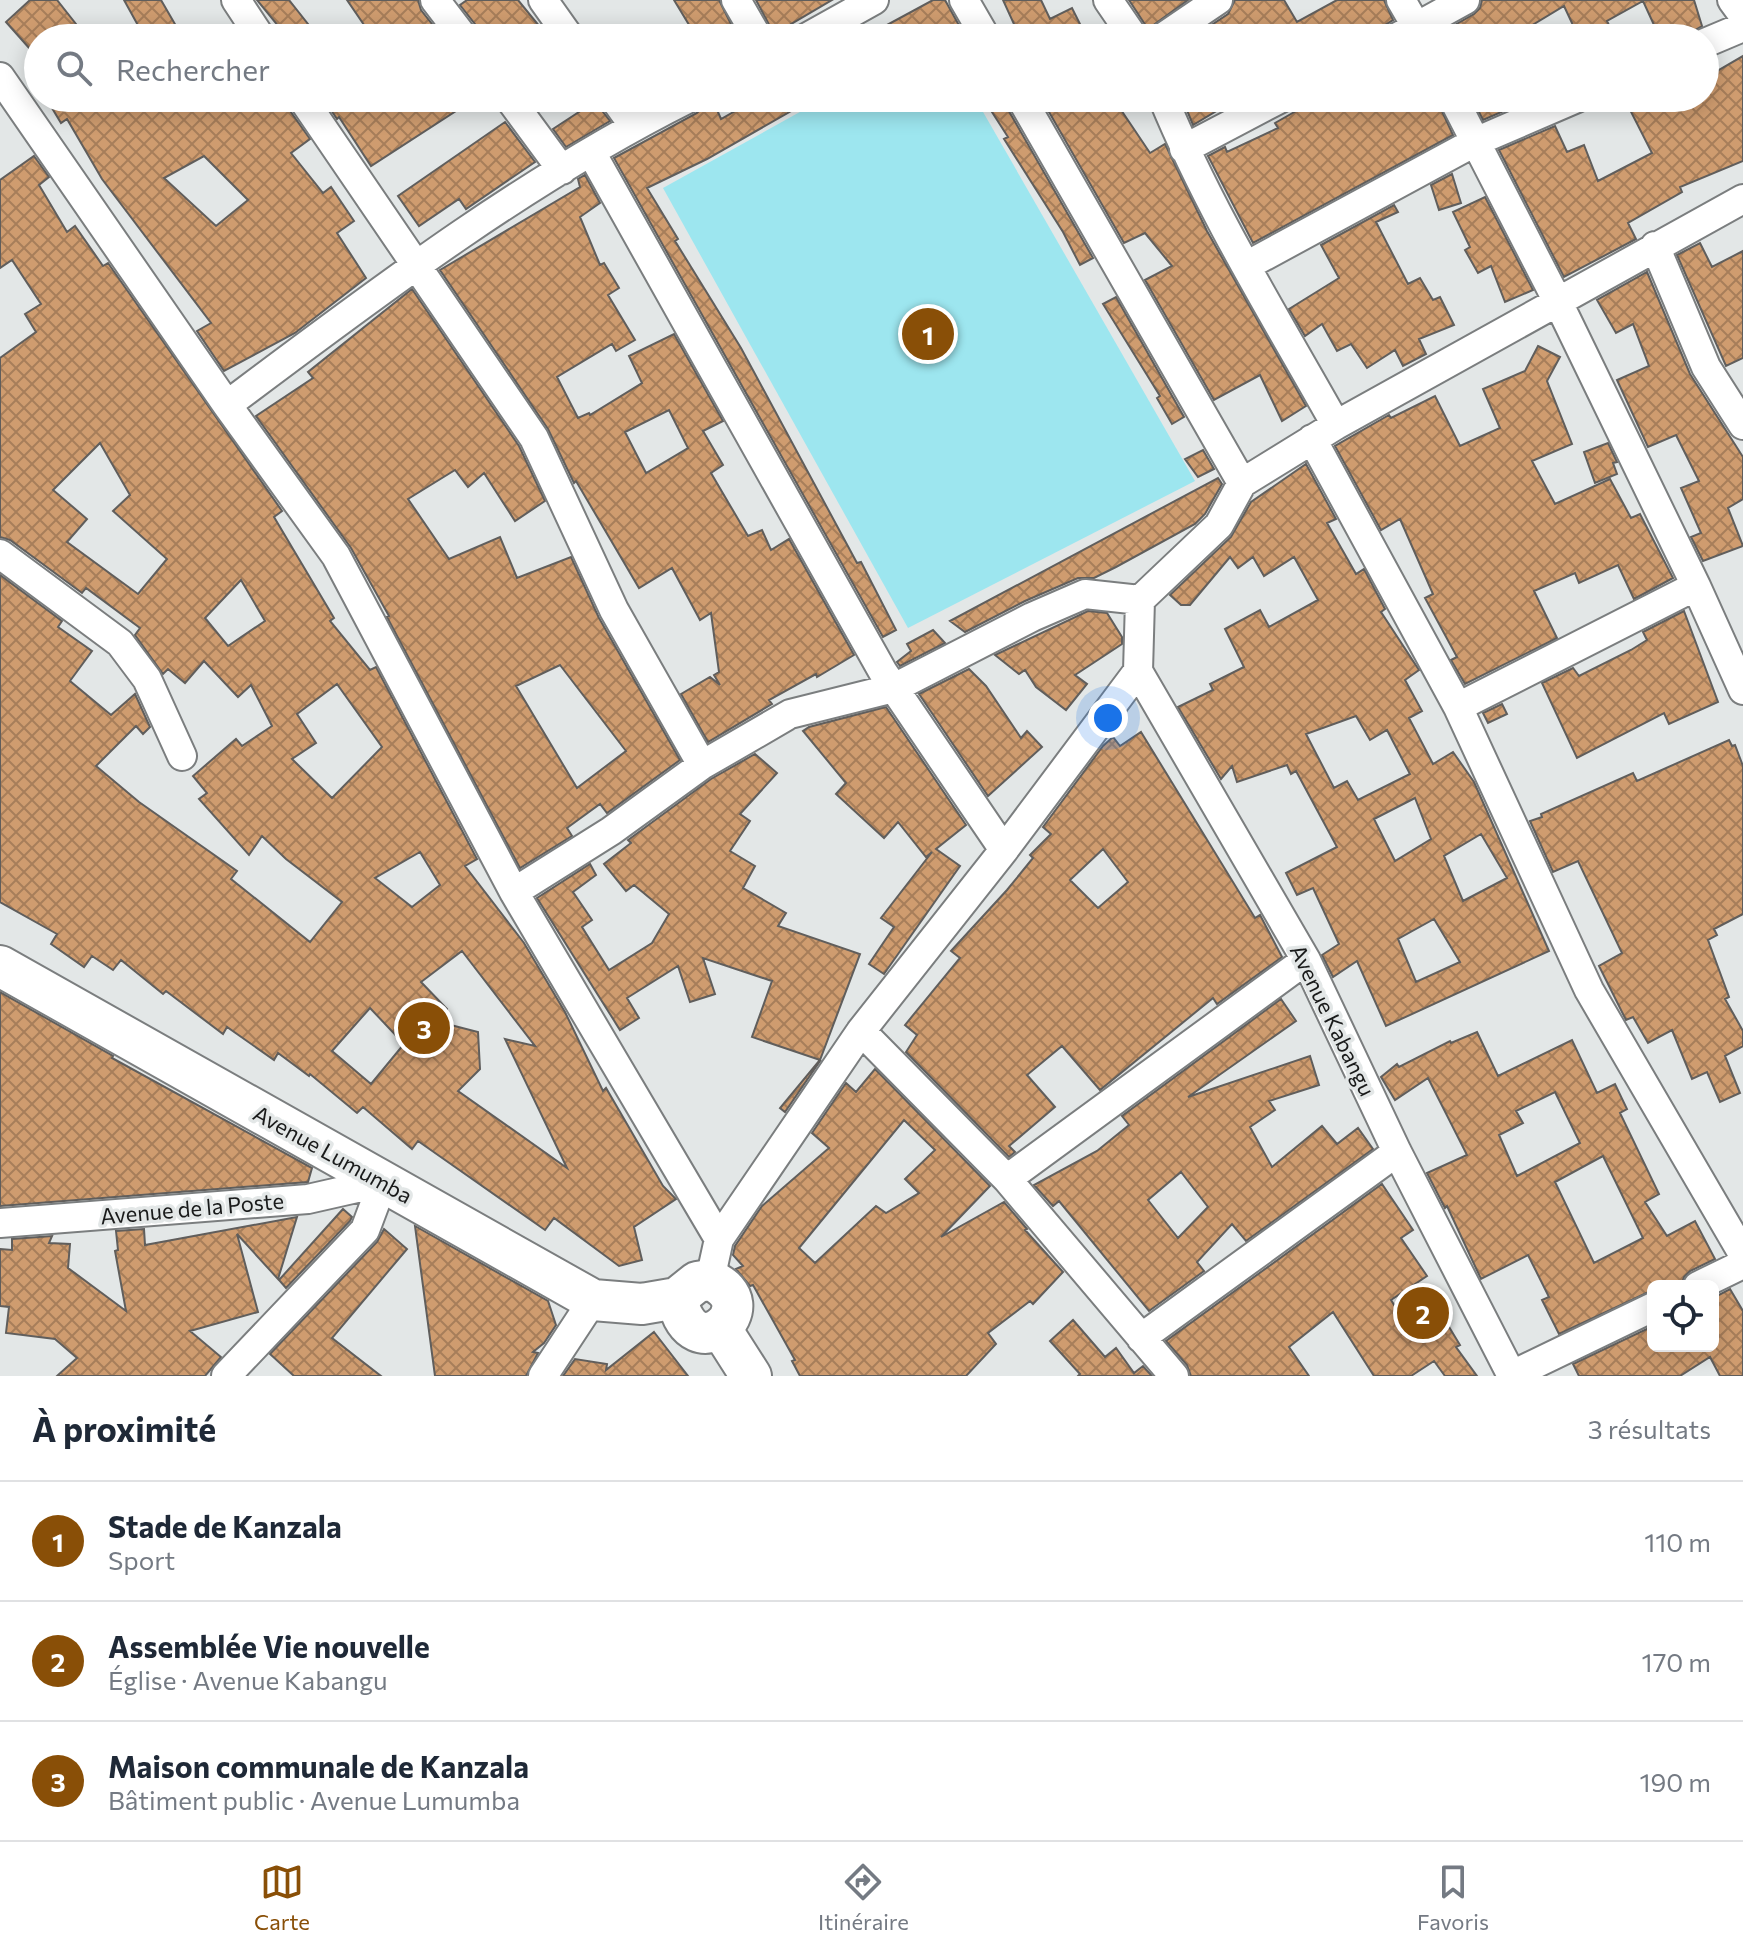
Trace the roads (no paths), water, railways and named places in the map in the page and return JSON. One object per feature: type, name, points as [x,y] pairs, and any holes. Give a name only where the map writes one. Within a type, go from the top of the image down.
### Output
[{"type":"main road","name":"Avenue Lumumba","points":[[0,966],[593,1300],[642,1304],[694,1289]]},
{"type":"main road","points":[[694,1289],[686,1324],[696,1332],[709,1333],[721,1329],[751,1376]]},
{"type":"street","points":[[236,0],[252,24]]},
{"type":"street","points":[[435,0],[453,24]]},
{"type":"street","points":[[543,0],[560,24]]},
{"type":"street","points":[[736,0],[750,24]]},
{"type":"street","points":[[831,24],[874,0]]},
{"type":"street","points":[[964,0],[978,24]]},
{"type":"street","points":[[1108,0],[1124,24]]},
{"type":"street","points":[[1183,24],[1218,0]]},
{"type":"street","points":[[1401,0],[1409,24]]},
{"type":"street","points":[[1428,24],[1465,0]]},
{"type":"street","points":[[1732,0],[1743,15]]},
{"type":"street","points":[[1719,37],[1743,27]]},
{"type":"street","points":[[0,77],[24,112]]},
{"type":"street","points":[[24,112],[227,405],[336,556],[514,892],[719,1239]]},
{"type":"street","points":[[311,112],[534,438],[614,610],[702,765]]},
{"type":"street","points":[[519,112],[562,170]]},
{"type":"street","points":[[624,112],[634,126]]},
{"type":"street","points":[[227,405],[415,265],[562,170],[662,112]]},
{"type":"street","points":[[1029,112],[1242,483]]},
{"type":"street","points":[[1169,112],[1184,149],[1246,266],[1336,425]]},
{"type":"street","points":[[1184,149],[1254,112]]},
{"type":"street","points":[[1460,112],[1558,302],[1743,690]]},
{"type":"street","points":[[1246,266],[1475,142],[1545,112]]},
{"type":"street","points":[[591,152],[894,688],[1004,850]]},
{"type":"street","points":[[694,1289],[719,1239],[861,1031],[1004,850],[1138,671],[1140,600],[1219,525],[1242,483],[1336,425],[1743,199]]},
{"type":"street","points":[[1655,246],[1706,367],[1743,425]]},
{"type":"street","points":[[1312,439],[1458,707],[1589,990],[1743,1254]]},
{"type":"street","points":[[0,554],[120,643],[147,679],[182,756]]},
{"type":"street","points":[[1458,707],[1696,586]]},
{"type":"street","points":[[514,892],[611,831],[702,765],[790,714],[894,688],[1032,617],[1085,594],[1140,600]]},
{"type":"street","name":"Avenue Kabangu","points":[[1138,671],[1306,960],[1397,1152],[1512,1376]]},
{"type":"street","points":[[1007,1179],[1306,960]]},
{"type":"street","points":[[861,1031],[1007,1179],[1174,1376]]},
{"type":"street","points":[[1141,1338],[1397,1152]]},
{"type":"street","points":[[226,1376],[365,1230],[383,1182]]},
{"type":"street","name":"Avenue de la Poste","points":[[0,1223],[308,1199],[383,1182]]},
{"type":"street","points":[[1710,1280],[1743,1264]]},
{"type":"street","points":[[543,1376],[593,1300]]},
{"type":"street","points":[[1512,1376],[1647,1310]]},
{"type":"place","name":"Stade de Kanzala","points":[[928,334]]},
{"type":"place","name":"Maison communale de Kanzala","points":[[424,1028]]},
{"type":"place","name":"Assemblée Vie nouvelle","points":[[1423,1313]]}]
